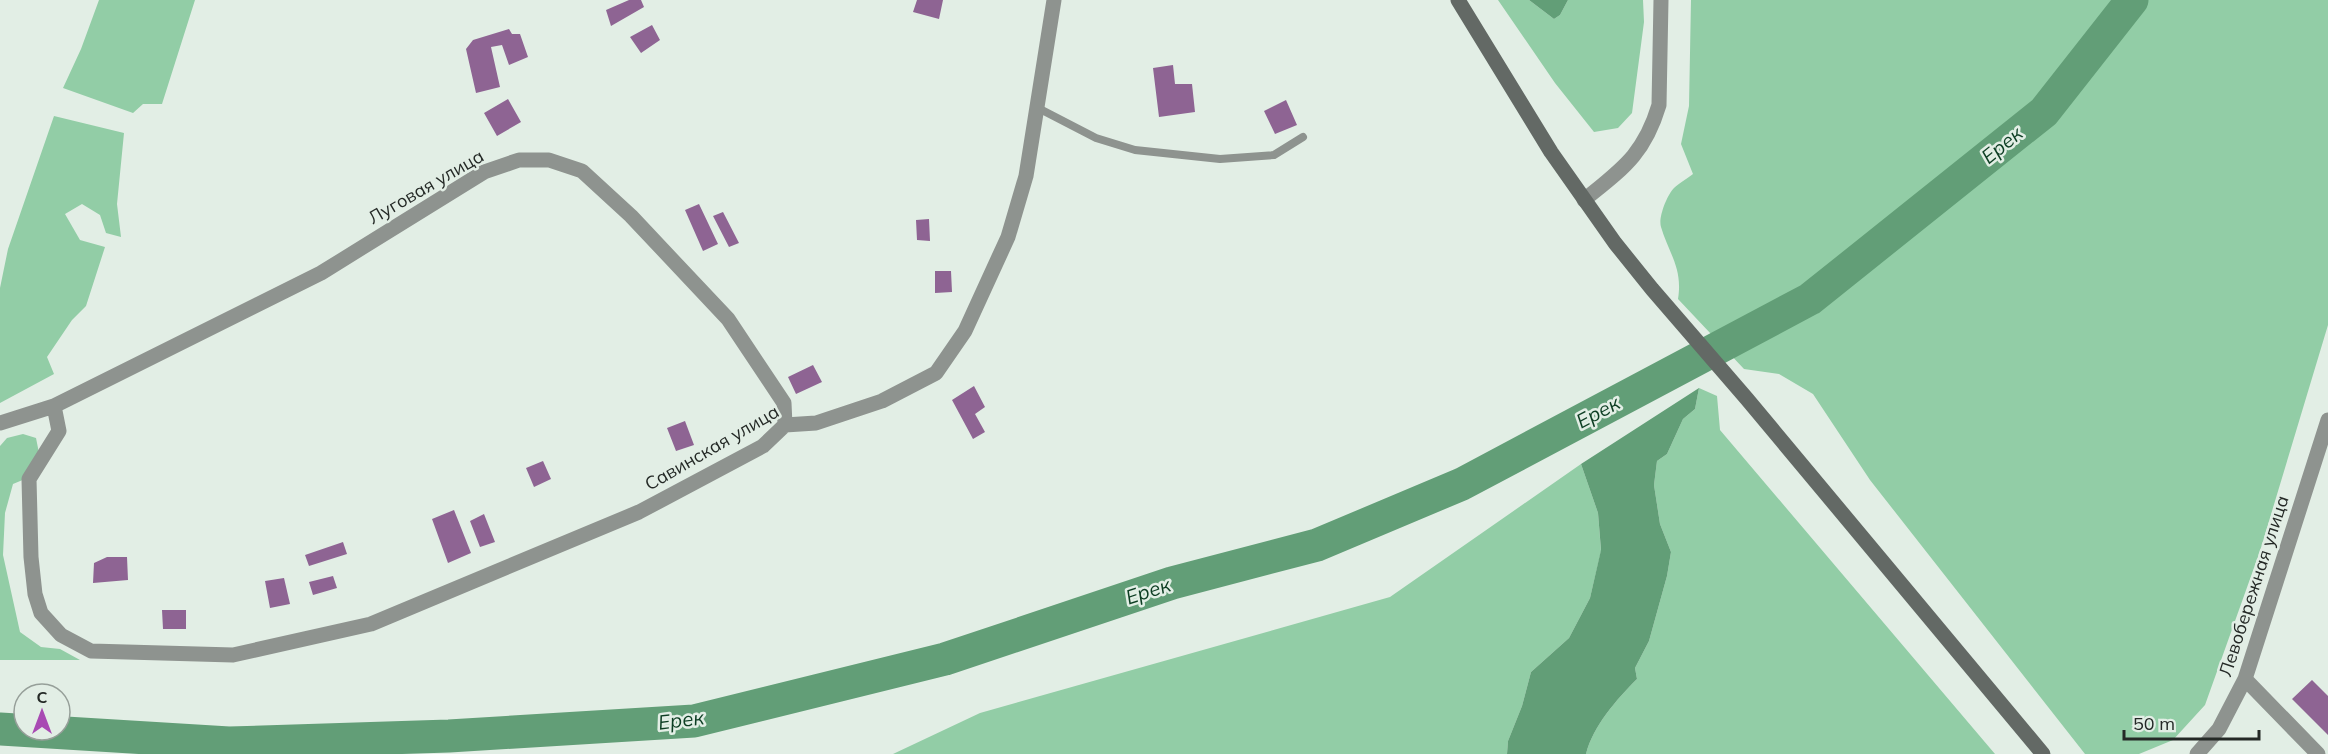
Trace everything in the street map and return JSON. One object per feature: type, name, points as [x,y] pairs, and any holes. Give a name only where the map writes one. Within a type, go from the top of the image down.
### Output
[{"type":"street","name":"Савинская улица","points":[[54,406],[59,431],[29,478],[35,594],[41,613],[61,635],[92,651],[233,655],[371,624],[639,512],[763,446],[785,425],[816,423],[882,400],[936,373],[965,331],[1008,237],[1026,176],[1054,0]]},
{"type":"street","points":[[1458,0],[1551,152],[1584,201],[1652,289],[1747,399],[2043,754]]},
{"type":"street","points":[[1584,201],[1631,162],[1654,122],[1659,105],[1661,0]]},
{"type":"street","name":"Луговая улица","points":[[0,423],[54,406],[321,273],[484,172],[519,159],[549,159],[582,171],[631,216],[728,319],[784,403],[785,425]]},
{"type":"street","name":"Левобережная улица","points":[[2197,754],[2219,729],[2245,679],[2328,420]]},
{"type":"street","points":[[2245,679],[2318,754]]},
{"type":"lane","points":[[1038,108],[1096,138],[1125,147],[1209,158],[1274,155],[1303,137]]},
{"type":"shaded area","points":[[99,0],[195,0],[162,104],[143,104],[133,113],[63,88],[81,49]]},
{"type":"shaded area","points":[[1498,0],[1529,0],[1554,19],[1560,15],[1568,0],[1643,0],[1644,22],[1632,113],[1618,128],[1594,132],[1555,83]]},
{"type":"shaded area","points":[[1529,0],[1568,0],[1560,15],[1554,19]]},
{"type":"shaded area","points":[[1691,0],[2328,0],[2328,325],[2260,551],[2205,705],[2173,740],[2139,754],[2085,754],[1870,480],[1813,394],[1779,374],[1744,369],[1678,299],[1679,278],[1660,223],[1671,191],[1693,174],[1681,144],[1689,106]]},
{"type":"shaded area","points":[[54,116],[124,133],[117,204],[121,237],[106,233],[100,215],[82,204],[65,214],[80,240],[105,247],[86,306],[72,320],[47,357],[54,374],[0,403],[0,288],[8,249]]},
{"type":"shaded area","points":[[1699,388],[1717,396],[1720,430],[1995,754],[1586,754],[1600,723],[1637,679],[1635,668],[1649,641],[1667,576],[1671,552],[1660,524],[1654,485],[1657,461],[1667,454],[1683,419],[1695,409]]},
{"type":"shaded area","points":[[1699,388],[1695,409],[1683,419],[1667,454],[1657,461],[1654,485],[1660,524],[1671,552],[1667,576],[1649,641],[1635,668],[1637,679],[1600,723],[1586,754],[1507,754],[1508,741],[1522,706],[1531,672],[1569,638],[1590,598],[1601,550],[1598,513],[1581,464]]},
{"type":"shaded area","points":[[23,434],[36,438],[39,453],[25,479],[13,484],[5,513],[3,555],[20,632],[41,647],[60,649],[80,660],[0,660],[0,446],[7,438]]},
{"type":"shaded area","points":[[1581,464],[1598,513],[1601,551],[1590,598],[1569,638],[1531,672],[1522,706],[1508,741],[1507,754],[893,754],[980,713],[1390,597]]},
{"type":"building","points":[[629,0],[641,0],[644,7],[611,26],[606,10]]},
{"type":"building","points":[[917,0],[943,0],[939,19],[913,12]]},
{"type":"building","points":[[652,25],[660,40],[641,53],[630,37]]},
{"type":"building","points":[[509,29],[512,34],[520,34],[528,57],[509,65],[502,45],[491,47],[500,87],[476,93],[466,49],[473,40]]},
{"type":"building","points":[[1173,65],[1175,84],[1192,84],[1195,112],[1159,117],[1153,68]]},
{"type":"building","points":[[508,99],[521,122],[497,136],[484,113]]},
{"type":"building","points":[[1286,100],[1297,125],[1275,134],[1264,111]]},
{"type":"building","points":[[699,204],[718,244],[703,251],[685,210]]},
{"type":"building","points":[[723,212],[739,243],[729,247],[713,216]]},
{"type":"building","points":[[929,219],[930,241],[917,240],[916,220]]},
{"type":"building","points":[[935,271],[951,271],[952,292],[935,293]]},
{"type":"building","points":[[813,365],[822,382],[796,394],[788,377]]},
{"type":"building","points":[[974,386],[985,407],[975,414],[985,432],[973,439],[952,400]]},
{"type":"building","points":[[685,421],[694,445],[676,451],[667,428]]},
{"type":"building","points":[[543,461],[551,479],[534,487],[526,468]]},
{"type":"building","points":[[454,510],[471,553],[448,563],[432,519]]},
{"type":"building","points":[[484,514],[495,542],[480,547],[470,521]]},
{"type":"building","points":[[343,542],[347,554],[309,566],[305,555]]},
{"type":"building","points":[[107,557],[127,557],[128,580],[93,583],[94,563]]},
{"type":"building","points":[[333,576],[337,588],[313,595],[309,582]]},
{"type":"building","points":[[284,578],[290,604],[270,608],[265,581]]},
{"type":"building","points":[[162,610],[186,610],[186,629],[163,629]]},
{"type":"building","points":[[2312,680],[2328,696],[2328,735],[2292,699]]},
{"type":"waterway","name":"Ерек","points":[[0,729],[229,743],[449,736],[694,721],[945,659],[1172,583],[1317,545],[1462,484],[1810,299],[2044,112],[2132,0]]}]
